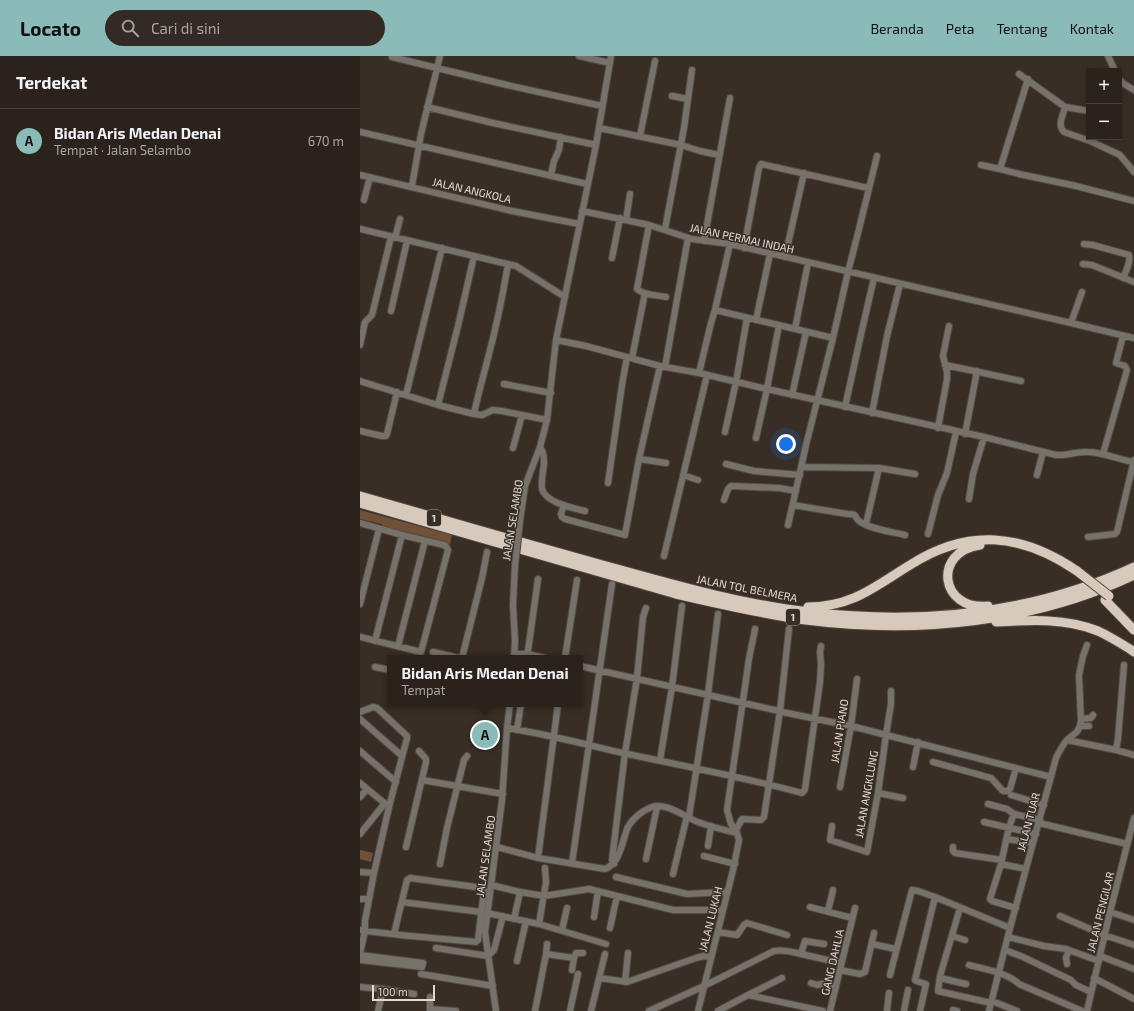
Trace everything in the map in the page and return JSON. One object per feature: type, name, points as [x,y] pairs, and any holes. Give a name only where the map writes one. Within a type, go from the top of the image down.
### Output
[{"type":"highway","name":"JALAN TOL BELMERA","points":[[360,496],[682,587],[768,606],[815,613],[892,618],[926,617],[990,611],[1031,603],[1085,587],[1134,566]]},
{"type":"highway","name":"JALAN TOL BELMERA","points":[[360,503],[676,594],[728,606],[807,620],[890,626],[922,626],[987,619],[1025,612],[1064,602],[1095,592],[1134,575]]},
{"type":"highway","points":[[768,606],[817,607],[842,603],[870,591],[923,556],[943,548],[974,540],[1002,540],[1024,545],[1042,551],[1056,558],[1076,573],[1091,587],[1107,598],[1134,625]]},
{"type":"highway","points":[[1031,603],[983,607],[964,603],[951,591],[947,578],[948,569],[960,552],[966,548],[995,544],[1009,545],[1040,554],[1076,573]]},
{"type":"highway","points":[[1107,598],[1134,630]]},
{"type":"highway","points":[[938,624],[960,625],[1008,621],[1065,622],[1098,631],[1134,652]]},
{"type":"street","points":[[412,186],[418,146],[440,56]]},
{"type":"street","points":[[578,56],[610,63]]},
{"type":"street","name":"JALAN SELAMBO","points":[[514,655],[513,605],[515,564],[525,486],[540,447],[547,420],[556,340],[596,145],[611,56]]},
{"type":"street","points":[[1108,56],[1114,68]]},
{"type":"street","points":[[392,57],[602,106]]},
{"type":"street","points":[[640,136],[655,61]]},
{"type":"street","points":[[665,229],[681,145],[692,70]]},
{"type":"street","points":[[1019,74],[1065,107],[1086,110]]},
{"type":"street","points":[[1000,169],[1028,79]]},
{"type":"street","points":[[1122,82],[1134,90]]},
{"type":"street","points":[[672,96],[688,100]]},
{"type":"street","points":[[704,241],[730,98]]},
{"type":"street","points":[[428,107],[493,123],[596,145]]},
{"type":"street","points":[[1065,107],[1060,125],[1064,132],[1090,140],[1120,155],[1134,172]]},
{"type":"street","points":[[598,128],[681,145],[719,155]]},
{"type":"street","points":[[360,132],[587,184]]},
{"type":"street","points":[[551,176],[554,161],[559,150],[561,137]]},
{"type":"street","points":[[788,525],[876,156]]},
{"type":"street","points":[[744,248],[759,165],[763,163],[868,188]]},
{"type":"street","points":[[980,165],[1134,201]]},
{"type":"street","points":[[785,257],[804,173]]},
{"type":"street","name":"JALAN ANGKOLA","points":[[360,175],[370,176],[512,210],[579,224]]},
{"type":"street","points":[[364,200],[370,176]]},
{"type":"street","points":[[612,258],[630,194]]},
{"type":"street","name":"JALAN PERMAI INDAH","points":[[582,211],[665,229],[688,238],[730,244],[1134,338]]},
{"type":"street","points":[[360,345],[365,322],[372,315],[393,237],[400,219]]},
{"type":"street","points":[[649,225],[637,289],[645,293],[666,297]]},
{"type":"street","points":[[360,229],[508,264],[520,268],[565,297]]},
{"type":"street","points":[[564,505],[561,514],[565,519],[625,535],[639,459],[662,367],[688,238]]},
{"type":"street","points":[[390,311],[407,240]]},
{"type":"street","points":[[698,373],[715,310],[730,244]]},
{"type":"street","points":[[1084,244],[1093,244],[1129,255],[1129,263],[1124,278]]},
{"type":"street","points":[[406,395],[442,248]]},
{"type":"street","points":[[756,320],[770,254]]},
{"type":"street","points":[[438,405],[474,256]]},
{"type":"street","points":[[795,329],[808,263]]},
{"type":"street","points":[[474,414],[489,354],[508,264]]},
{"type":"street","points":[[1083,264],[1092,265],[1134,282]]},
{"type":"street","points":[[845,407],[874,278]]},
{"type":"street","points":[[872,413],[887,336],[900,284]]},
{"type":"street","points":[[1071,324],[1082,292]]},
{"type":"street","points":[[608,483],[622,386],[645,293]]},
{"type":"street","points":[[715,310],[833,338]]},
{"type":"street","points":[[725,432],[736,382],[747,318]]},
{"type":"street","points":[[756,438],[779,325]]},
{"type":"street","points":[[938,428],[947,379],[943,356],[949,326]]},
{"type":"street","points":[[792,395],[806,332]]},
{"type":"street","points":[[1103,454],[1127,370],[1125,366],[1116,363],[1123,336]]},
{"type":"street","points":[[556,340],[662,367],[707,375],[938,428],[984,437],[1043,452],[1063,456],[1083,452],[1092,452],[1133,461],[1117,532],[1115,534],[1088,537]]},
{"type":"street","points":[[945,365],[1021,381]]},
{"type":"street","points":[[965,434],[977,371]]},
{"type":"street","points":[[664,556],[707,375]]},
{"type":"street","points":[[360,381],[438,405],[474,414],[482,415],[495,410],[547,420]]},
{"type":"street","points":[[504,384],[550,393]]},
{"type":"street","points":[[360,431],[386,436],[397,392]]},
{"type":"street","points":[[513,448],[522,415]]},
{"type":"street","points":[[928,534],[938,495],[947,473],[956,432]]},
{"type":"street","points":[[969,499],[973,474],[984,437]]},
{"type":"street","points":[[540,447],[544,455],[542,488],[544,494],[564,505],[585,511]]},
{"type":"street","points":[[1037,475],[1043,452]]},
{"type":"street","points":[[639,459],[666,463]]},
{"type":"street","points":[[726,464],[754,471],[800,475]]},
{"type":"street","points":[[802,467],[879,468],[915,474]]},
{"type":"street","points":[[866,524],[879,468]]},
{"type":"street","points":[[683,475],[698,480]]},
{"type":"street","points":[[724,500],[728,489],[731,486],[779,488],[796,491]]},
{"type":"street","points":[[793,505],[853,514],[859,521],[875,528],[905,535]]},
{"type":"street","points":[[360,523],[444,545],[448,550],[421,652],[360,637]]},
{"type":"street","points":[[360,604],[379,529]]},
{"type":"street","points":[[374,641],[402,535]]},
{"type":"street","points":[[398,646],[425,541]]},
{"type":"street","points":[[463,655],[487,552]]},
{"type":"street","points":[[527,655],[538,579]]},
{"type":"street","points":[[565,655],[577,580]]},
{"type":"street","points":[[572,863],[612,584]]},
{"type":"street","points":[[660,760],[672,687],[682,606]]},
{"type":"street","points":[[614,864],[612,860],[625,753],[637,678],[643,617],[646,608]]},
{"type":"street","points":[[673,874],[688,817],[697,769],[718,614]]},
{"type":"street","points":[[737,832],[731,824],[727,812],[744,703],[749,659],[755,629]]},
{"type":"street","points":[[737,832],[742,819],[763,819],[770,784],[780,711],[789,629]]},
{"type":"street","points":[[1087,645],[1079,675],[1080,726],[1089,726]]},
{"type":"street","points":[[507,728],[770,784],[802,793],[804,791],[820,682],[821,646]]},
{"type":"street","points":[[433,652],[446,655]]},
{"type":"street","points":[[1116,750],[1124,665]]},
{"type":"street","points":[[375,667],[387,669]]},
{"type":"street","points":[[583,667],[886,734],[1051,776]]},
{"type":"street","name":"JALAN PIANO","points":[[840,787],[851,726],[857,678]]},
{"type":"street","name":"JALAN ANGKLUNG","points":[[832,826],[830,840],[867,852],[878,793],[891,704],[891,691]]},
{"type":"street","points":[[360,712],[373,707],[377,708],[407,738],[396,782],[387,805],[362,930],[360,954],[388,961],[360,960]]},
{"type":"street","name":"JALAN SELAMBO","points":[[496,1011],[485,932],[503,794],[510,707]]},
{"type":"street","points":[[517,730],[521,707]]},
{"type":"street","points":[[538,858],[558,707]]},
{"type":"street","points":[[1081,719],[1091,718],[1093,715]]},
{"type":"street","points":[[360,719],[402,756]]},
{"type":"street","name":"JALAN TUAR","points":[[989,1011],[1051,776],[1059,751],[1067,740],[1076,734],[1080,726]]},
{"type":"street","points":[[1067,740],[1134,755]]},
{"type":"street","points":[[913,768],[918,742]]},
{"type":"street","points":[[360,751],[396,782]]},
{"type":"street","points":[[406,847],[426,760],[419,752]]},
{"type":"street","points":[[440,864],[447,828],[466,756]]},
{"type":"street","points":[[933,762],[991,778],[1003,791],[1010,789],[1016,768]]},
{"type":"street","points":[[422,780],[503,794]]},
{"type":"street","points":[[360,782],[387,805]]},
{"type":"street","points":[[360,797],[367,789]]},
{"type":"street","points":[[878,793],[903,798]]},
{"type":"street","points":[[1011,795],[1044,805]]},
{"type":"street","points":[[988,804],[1008,809],[1014,814],[1134,849]]},
{"type":"street","points":[[360,834],[387,805]]},
{"type":"street","points":[[497,847],[538,858],[606,869],[614,864],[631,823],[651,807],[666,808],[698,822],[737,832]]},
{"type":"street","points":[[646,859],[657,807]]},
{"type":"street","points":[[1014,814],[1009,827],[990,899],[992,901],[1016,908]]},
{"type":"street","name":"JALAN PENGILAR","points":[[1087,1011],[1104,935],[1134,818]]},
{"type":"street","points":[[984,822],[1036,834]]},
{"type":"street","points":[[708,846],[711,826]]},
{"type":"street","name":"JALAN LUKAH","points":[[698,1011],[734,864],[739,840],[737,832]]},
{"type":"street","points":[[1007,839],[1033,843]]},
{"type":"street","points":[[953,847],[953,851],[955,853],[1001,862],[1026,869]]},
{"type":"street","points":[[704,856],[734,864]]},
{"type":"street","points":[[539,924],[544,896],[546,877],[545,868]]},
{"type":"street","points":[[360,872],[374,873]]},
{"type":"street","points":[[616,877],[687,894],[727,892]]},
{"type":"street","points":[[362,930],[394,934],[476,942],[487,914],[485,891],[483,888],[411,878],[408,880],[394,934]]},
{"type":"street","points":[[491,885],[544,896],[589,889],[640,903],[673,910],[723,910]]},
{"type":"street","points":[[828,911],[833,890]]},
{"type":"street","points":[[890,975],[912,890],[936,897],[1010,928]]},
{"type":"street","points":[[594,917],[598,891]]},
{"type":"street","points":[[514,919],[520,892]]},
{"type":"street","points":[[610,928],[617,896]]},
{"type":"street","points":[[920,1011],[926,984],[915,980],[936,897]]},
{"type":"street","points":[[360,899],[369,899]]},
{"type":"street","points":[[402,902],[503,916],[562,930],[606,944]]},
{"type":"street","points":[[810,907],[852,918]]},
{"type":"street","points":[[562,930],[567,908]]},
{"type":"street","name":"GANG DAHLIA","points":[[830,1011],[855,908]]},
{"type":"street","points":[[960,908],[940,976],[937,990],[938,992],[991,1002],[1018,1011]]},
{"type":"street","points":[[1110,912],[1134,920]]},
{"type":"street","points":[[436,948],[488,956],[494,950],[503,916]]},
{"type":"street","points":[[1060,916],[1134,946]]},
{"type":"street","points":[[517,961],[526,921]]},
{"type":"street","points":[[718,932],[736,935],[747,923],[787,935]]},
{"type":"street","points":[[649,1011],[704,986],[774,951],[779,950],[787,950],[841,966],[860,974],[863,973],[865,972],[874,934]]},
{"type":"street","points":[[952,936],[965,940]]},
{"type":"street","points":[[1008,937],[1044,946],[1069,950],[1134,969]]},
{"type":"street","points":[[801,954],[805,941],[824,944]]},
{"type":"street","points":[[535,1011],[547,944]]},
{"type":"street","points":[[872,944],[896,949]]},
{"type":"street","points":[[1005,950],[1071,980],[1076,985],[1091,992]]},
{"type":"street","points":[[1067,964],[1066,958],[1069,950]]},
{"type":"street","points":[[572,970],[576,953],[583,953]]},
{"type":"street","points":[[625,982],[628,953]]},
{"type":"street","points":[[546,954],[574,958]]},
{"type":"street","points":[[591,1011],[605,954]]},
{"type":"street","points":[[600,978],[625,982],[696,958],[704,956],[711,957]]},
{"type":"street","points":[[969,965],[999,973],[1015,980],[1019,984],[1082,1011]]},
{"type":"street","points":[[421,974],[493,986]]},
{"type":"street","points":[[570,1011],[578,974]]},
{"type":"street","points":[[718,1011],[782,978]]},
{"type":"street","points":[[940,978],[966,984]]},
{"type":"street","points":[[1094,978],[1134,999]]},
{"type":"street","points":[[811,984],[818,985],[826,983],[836,986]]},
{"type":"street","points":[[360,987],[383,988],[414,994]]},
{"type":"street","points":[[373,1011],[379,1011],[383,988]]},
{"type":"street","points":[[904,1011],[908,990]]},
{"type":"street","points":[[887,1011],[889,993]]},
{"type":"street","points":[[748,995],[823,1011]]},
{"type":"street","points":[[430,997],[430,1010],[456,1011]]},
{"type":"shaded area","points":[[360,510],[452,535],[450,544],[384,529],[382,524],[360,519]]},
{"type":"shaded area","points":[[360,850],[373,853],[371,862],[360,859]]},
{"type":"place","name":"Bidan Aris Medan Denai","points":[[485,735]]}]
